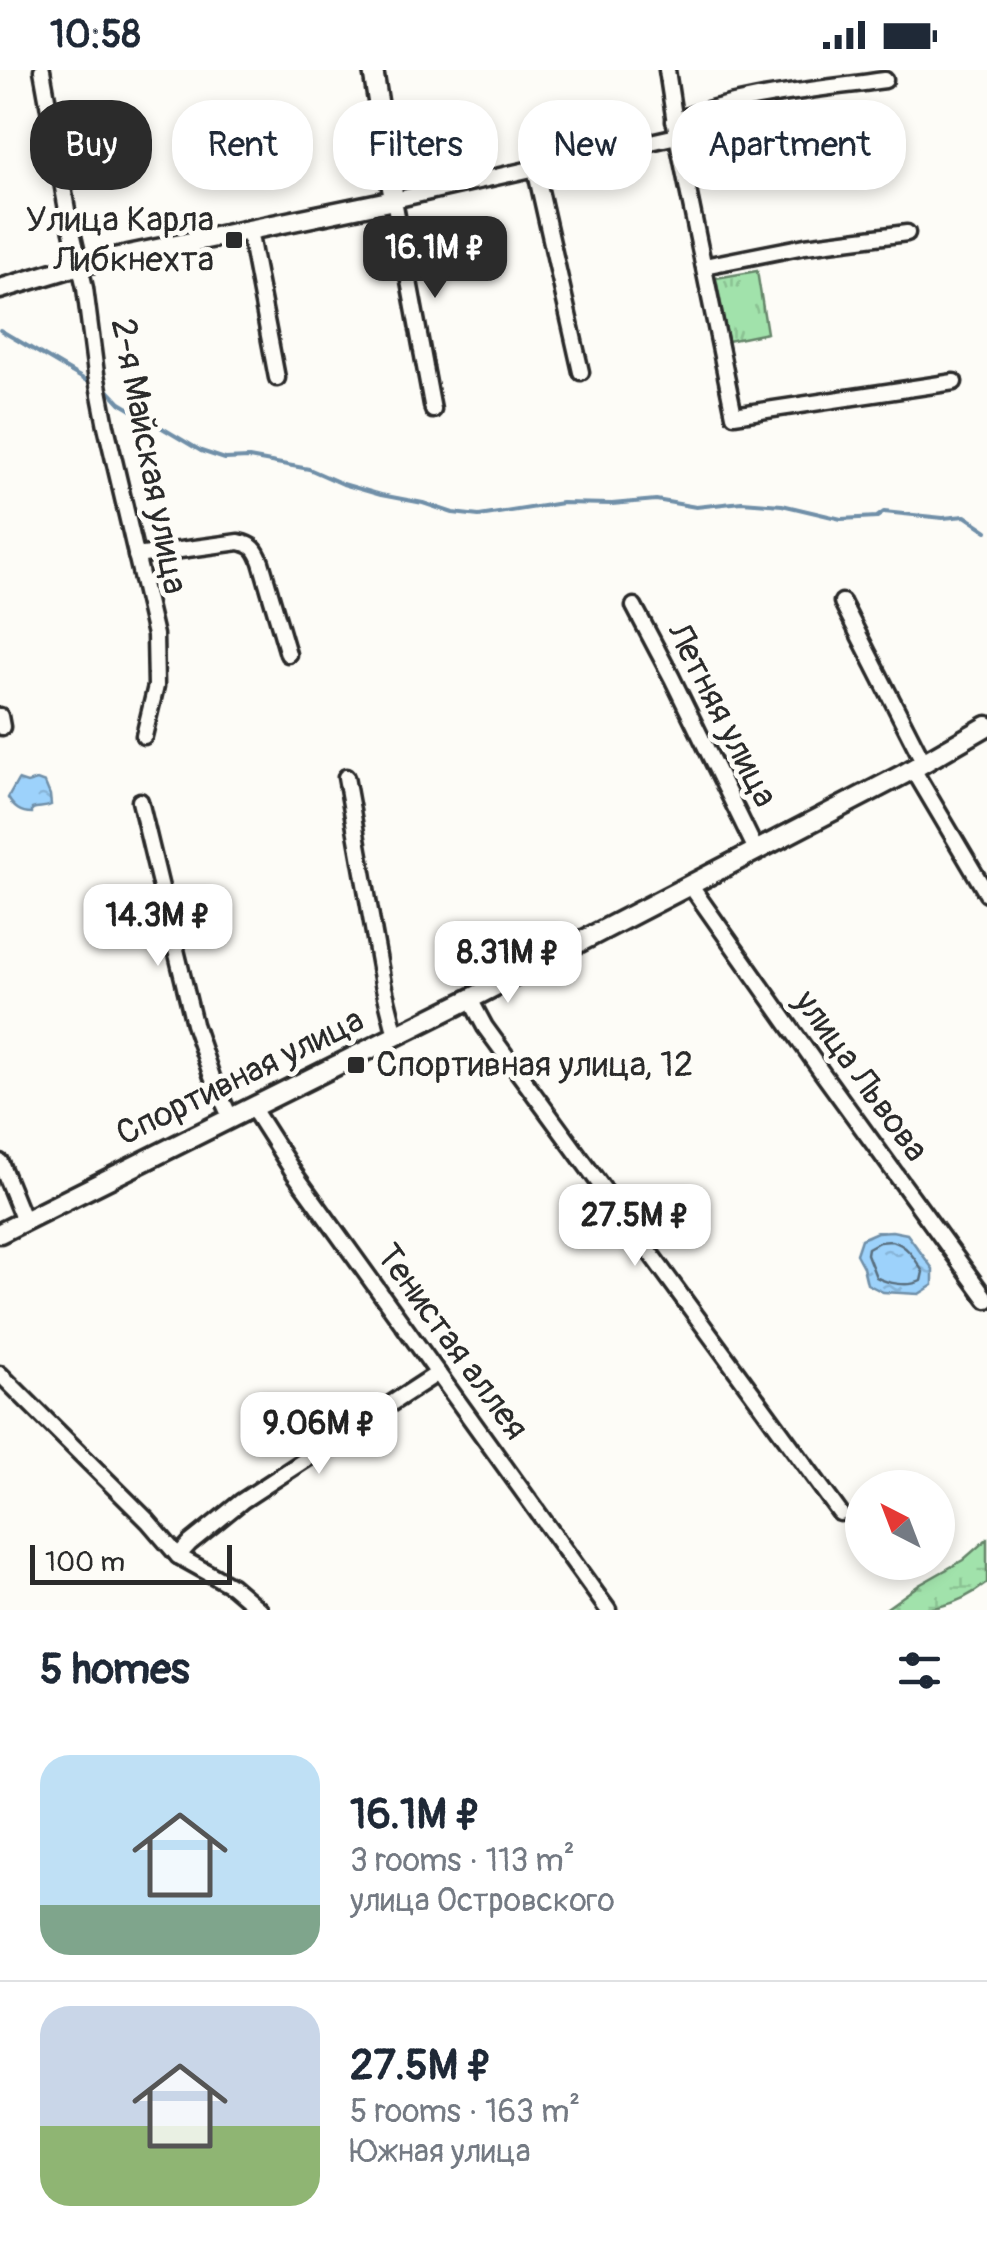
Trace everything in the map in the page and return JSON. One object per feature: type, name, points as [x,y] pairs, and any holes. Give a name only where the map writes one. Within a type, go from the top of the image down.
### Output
[{"type":"street","name":"2-я Майская улица","points":[[42,70],[66,210],[90,318],[102,409],[153,622],[156,686],[144,736]]},
{"type":"street","points":[[373,70],[433,410]]},
{"type":"street","points":[[668,70],[672,100]]},
{"type":"street","points":[[754,100],[884,80]]},
{"type":"street","points":[[0,289],[80,265],[518,172]]},
{"type":"street","points":[[539,190],[581,372]]},
{"type":"street","points":[[689,190],[734,414],[954,382]]},
{"type":"street","points":[[249,230],[276,378]]},
{"type":"street","points":[[704,266],[804,246],[907,233]]},
{"type":"street","points":[[136,556],[239,542],[249,544],[256,549],[261,562],[288,654]]},
{"type":"street","points":[[842,602],[918,766],[987,894]]},
{"type":"street","name":"Летняя улица","points":[[634,606],[756,850]]},
{"type":"street","name":"Спортивная улица","points":[[0,1233],[470,999],[918,766],[987,726]]},
{"type":"street","points":[[346,777],[382,984],[396,1036]]},
{"type":"street","points":[[140,801],[198,1038],[230,1117]]},
{"type":"street","name":"улица Львова","points":[[690,884],[987,1300]]},
{"type":"street","points":[[470,999],[485,1027],[840,1513]]},
{"type":"street","name":"Тенистая аллея","points":[[252,1106],[294,1173],[608,1610]]},
{"type":"street","points":[[0,1162],[24,1221]]},
{"type":"street","points":[[178,1556],[242,1501],[438,1373]]},
{"type":"street","points":[[0,1374],[178,1556],[232,1586],[260,1610]]},
{"type":"green space","points":[[757,271],[767,333],[728,341],[716,278]]},
{"type":"green space","points":[[987,1539],[987,1583],[963,1599],[940,1607],[884,1610],[928,1580],[955,1580],[955,1565]]},
{"type":"water","points":[[18,780],[45,783],[51,805],[32,809],[32,813],[18,809],[8,798]]},
{"type":"water","points":[[892,1231],[907,1234],[933,1269],[933,1285],[919,1294],[883,1292],[867,1284],[856,1254],[861,1239]]},
{"type":"waterway","points":[[0,330],[92,384]]},
{"type":"waterway","points":[[106,388],[120,403],[201,451],[225,459],[249,458],[309,469],[343,484],[453,513],[479,516],[562,503],[656,500],[696,507],[742,502],[782,505],[841,519],[877,517],[884,512],[943,518],[965,516],[987,531]]},
{"type":"place","name":"Улица Карла Либкнехта","points":[[234,240]]},
{"type":"place","name":"Спортивная улица, 12","points":[[356,1065]]}]
